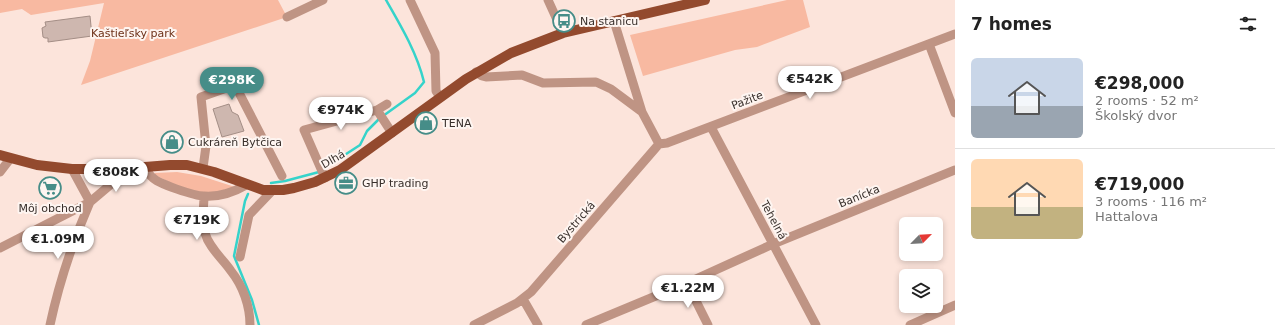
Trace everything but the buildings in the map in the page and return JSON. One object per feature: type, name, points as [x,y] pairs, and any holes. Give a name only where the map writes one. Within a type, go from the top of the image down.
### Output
[{"type":"main road","name":"Dlhá","points":[[5,157],[48,167],[72,169],[120,169],[187,165],[203,168],[262,190],[272,191],[294,188],[322,173],[364,154],[476,72],[521,48],[563,33],[691,2],[705,0]]},
{"type":"street","points":[[287,17],[323,0]]},
{"type":"street","points":[[410,0],[435,53],[436,91],[440,98]]},
{"type":"street","points":[[548,0],[563,33]]},
{"type":"street","points":[[614,21],[642,112],[659,144]]},
{"type":"street","name":"Pažite","points":[[659,144],[667,143],[711,127],[955,34]]},
{"type":"street","points":[[929,44],[955,113]]},
{"type":"street","points":[[476,72],[486,77],[522,75],[543,84],[596,82],[611,89],[642,112]]},
{"type":"street","points":[[203,168],[206,146],[201,97],[236,85],[282,176]]},
{"type":"street","points":[[381,115],[387,104]]},
{"type":"street","points":[[381,115],[392,133]]},
{"type":"street","points":[[322,173],[304,130],[381,115]]},
{"type":"street","name":"Tehelná","points":[[711,127],[816,325]]},
{"type":"street","name":"Bystrická","points":[[474,325],[523,299],[531,292],[659,144]]},
{"type":"street","points":[[0,172],[5,157]]},
{"type":"street","points":[[145,167],[152,178],[169,186],[204,196],[221,195],[246,185]]},
{"type":"street","points":[[72,169],[90,202]]},
{"type":"street","points":[[0,248],[90,202],[116,180],[120,169]]},
{"type":"street","name":"Banícka","points":[[586,325],[687,283],[773,244],[955,170]]},
{"type":"street","points":[[240,257],[249,215],[272,191]]},
{"type":"street","points":[[204,196],[204,232],[208,240],[237,279],[245,295],[250,317],[250,325]]},
{"type":"street","points":[[50,325],[63,278],[81,223],[90,202]]},
{"type":"street","points":[[687,283],[708,325]]},
{"type":"street","points":[[523,299],[538,325]]},
{"type":"street","points":[[910,325],[955,305]]},
{"type":"green space","name":"Kaštieľsky park","points":[[0,0],[278,0],[287,17],[81,85],[90,61],[104,3],[31,15],[22,9],[0,13]]},
{"type":"green space","points":[[787,0],[803,0],[810,27],[757,47],[735,50],[643,76],[630,35]]},
{"type":"green space","points":[[177,172],[201,176],[235,187],[209,194],[183,189],[155,175],[155,173]]},
{"type":"waterway","points":[[383,116],[415,93],[424,82],[413,50],[386,0]]},
{"type":"waterway","points":[[323,169],[360,145],[367,131],[379,119]]},
{"type":"waterway","points":[[271,183],[319,172]]},
{"type":"waterway","points":[[248,194],[245,201],[234,256],[252,300],[259,325]]},
{"type":"place","name":"Na stanicu","points":[[564,21]]},
{"type":"place","name":"TENA","points":[[426,123]]},
{"type":"place","name":"Cukráreň Bytčica","points":[[172,142]]},
{"type":"place","name":"GHP trading","points":[[346,183]]},
{"type":"place","name":"Môj obchod","points":[[50,188]]}]
